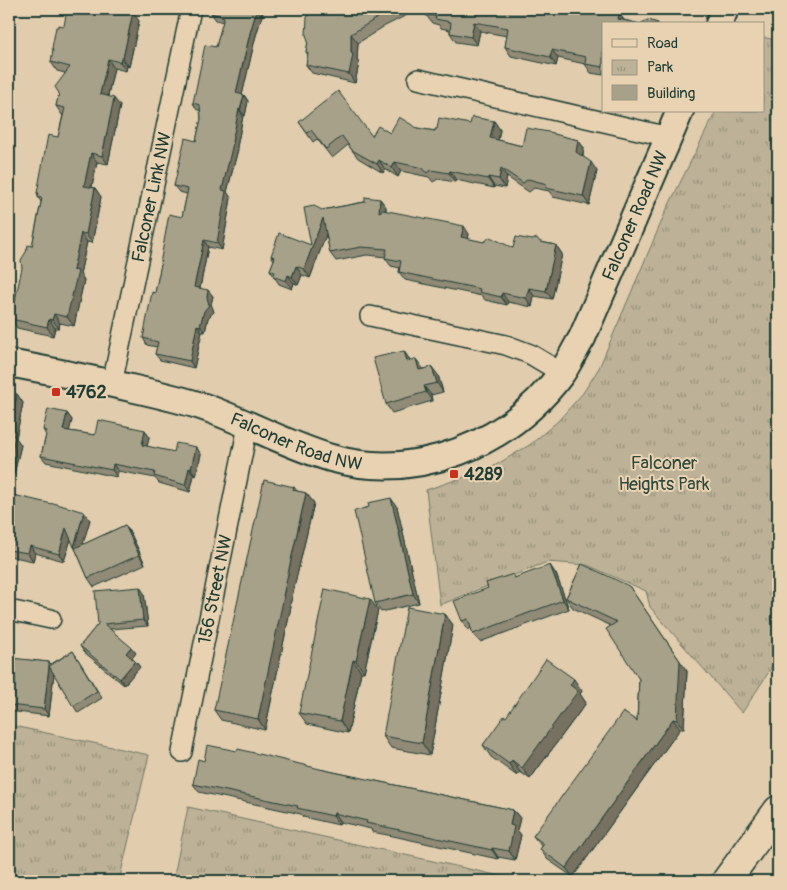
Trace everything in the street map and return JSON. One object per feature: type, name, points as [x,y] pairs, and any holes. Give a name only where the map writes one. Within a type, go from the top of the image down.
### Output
[{"type":"main road","points":[[726,881],[778,810]]},
{"type":"street","name":"Falconer Link NW","points":[[112,384],[191,9]]},
{"type":"street","points":[[720,22],[725,9]]},
{"type":"street","name":"Falconer Road NW","points":[[418,79],[668,137]]},
{"type":"street","name":"Falconer Road NW","points":[[9,363],[112,384],[201,406],[311,452],[332,458],[375,465],[401,465],[434,459],[464,449],[491,436],[515,421],[541,397],[562,372],[582,338],[680,112]]},
{"type":"street","points":[[370,316],[506,345],[530,354],[562,372]]},
{"type":"street","name":"156 Street NW","points":[[182,752],[248,426]]},
{"type":"street","points":[[9,610],[51,619]]},
{"type":"green space","name":"Falconer Heights Park","points":[[764,37],[778,41],[778,658],[742,713],[650,607],[646,591],[587,565],[547,562],[440,605],[426,490],[491,468],[531,444],[558,421],[583,393],[599,368],[666,211],[716,112],[764,112]]},
{"type":"green space","points":[[9,725],[149,755],[119,881],[9,881]]},
{"type":"green space","points":[[188,807],[523,881],[173,881]]},
{"type":"building","points":[[67,9],[118,9],[133,12],[123,58],[121,58],[120,62],[108,59],[100,94],[114,98],[102,156],[91,153],[84,186],[95,188],[86,234],[81,233],[73,270],[78,271],[67,317],[54,314],[52,320],[49,319],[47,327],[11,319],[22,268],[21,260],[28,245],[32,246],[42,198],[38,197],[39,193],[37,193],[48,135],[58,137],[65,108],[56,106],[59,93],[55,87],[70,67],[51,62],[56,27],[58,25],[64,26]]},
{"type":"building","points":[[213,9],[257,9],[236,93],[244,95],[239,109],[222,190],[226,191],[217,243],[204,240],[194,287],[208,290],[209,305],[204,311],[200,326],[197,325],[190,361],[155,354],[158,342],[143,338],[152,292],[155,293],[169,214],[182,217],[188,189],[174,186],[185,138],[196,141],[201,119],[200,105],[193,103],[205,45],[216,47],[224,17],[211,13]]},
{"type":"building","points":[[315,9],[395,9],[351,34],[351,53],[353,54],[349,74],[306,65],[308,53],[306,52],[308,41],[306,35],[307,17]]},
{"type":"building","points":[[427,9],[600,9],[619,13],[618,19],[631,22],[602,22],[602,67],[585,64],[586,57],[552,50],[550,57],[505,47],[508,28],[474,22],[471,37],[450,33],[451,22],[435,19],[436,16],[426,15]]},
{"type":"building","points":[[338,91],[372,136],[378,126],[390,133],[399,117],[417,128],[435,131],[439,118],[470,124],[472,117],[494,121],[490,138],[522,146],[526,128],[578,140],[576,152],[591,162],[583,196],[546,188],[547,184],[528,179],[523,183],[501,168],[499,179],[488,177],[488,179],[450,171],[449,173],[431,170],[427,173],[423,168],[395,162],[392,168],[379,160],[377,164],[352,150],[342,136],[326,149],[311,130],[307,133],[299,122]]},
{"type":"building","points":[[365,197],[380,199],[379,212],[383,210],[464,226],[461,237],[484,242],[490,237],[513,248],[516,237],[532,240],[537,238],[540,242],[556,245],[546,291],[529,288],[526,298],[502,293],[501,297],[479,292],[480,289],[399,272],[401,261],[385,258],[387,249],[361,247],[330,253],[323,218],[304,269],[296,266],[292,277],[288,275],[286,281],[273,276],[275,272],[270,270],[275,257],[271,256],[279,233],[311,245],[304,208],[314,206],[322,210],[365,202]]},
{"type":"building","points":[[404,351],[407,361],[416,359],[419,370],[432,367],[437,383],[424,386],[426,392],[386,404],[373,358]]},
{"type":"building","points":[[9,391],[17,394],[9,433]]},
{"type":"building","points":[[48,409],[67,413],[63,430],[95,435],[98,420],[145,430],[142,445],[174,452],[176,443],[196,447],[185,485],[154,476],[155,472],[113,464],[112,470],[41,456],[47,431],[43,430]]},
{"type":"building","points":[[9,435],[15,436],[9,463]]},
{"type":"building","points":[[264,480],[294,487],[293,490],[306,493],[258,719],[214,710]]},
{"type":"building","points":[[9,494],[53,503],[84,512],[74,547],[66,528],[59,554],[30,546],[28,553],[9,550]]},
{"type":"building","points":[[391,498],[413,594],[375,603],[354,511],[369,507],[368,503]]},
{"type":"building","points":[[125,525],[139,555],[88,578],[75,548]]},
{"type":"building","points":[[582,564],[629,586],[680,661],[677,720],[673,719],[566,868],[540,849],[544,844],[533,836],[623,712],[637,721],[639,679],[606,629],[617,622],[566,598]]},
{"type":"building","points":[[550,565],[563,600],[473,634],[468,619],[462,621],[454,601],[488,588],[486,583],[513,574],[514,578]]},
{"type":"building","points":[[140,587],[143,620],[104,624],[131,647],[126,653],[135,661],[120,679],[80,646],[98,624],[95,591]]},
{"type":"building","points":[[325,589],[370,599],[356,661],[353,660],[340,721],[299,713]]},
{"type":"building","points":[[407,607],[445,614],[422,743],[383,736]]},
{"type":"building","points":[[73,651],[97,691],[73,706],[49,666]]},
{"type":"building","points":[[9,652],[12,653],[11,658],[49,662],[44,709],[9,705]]},
{"type":"building","points":[[546,659],[574,679],[570,685],[578,691],[522,768],[512,760],[509,764],[483,745],[504,716],[506,717]]},
{"type":"building","points":[[207,745],[237,751],[238,749],[324,770],[513,810],[510,825],[514,826],[509,851],[492,848],[492,850],[366,823],[367,821],[334,813],[333,816],[297,808],[298,806],[193,784],[198,759],[204,761]]},
{"type":"place","name":"4762","points":[[56,392]]},
{"type":"place","name":"4289","points":[[454,474]]}]
